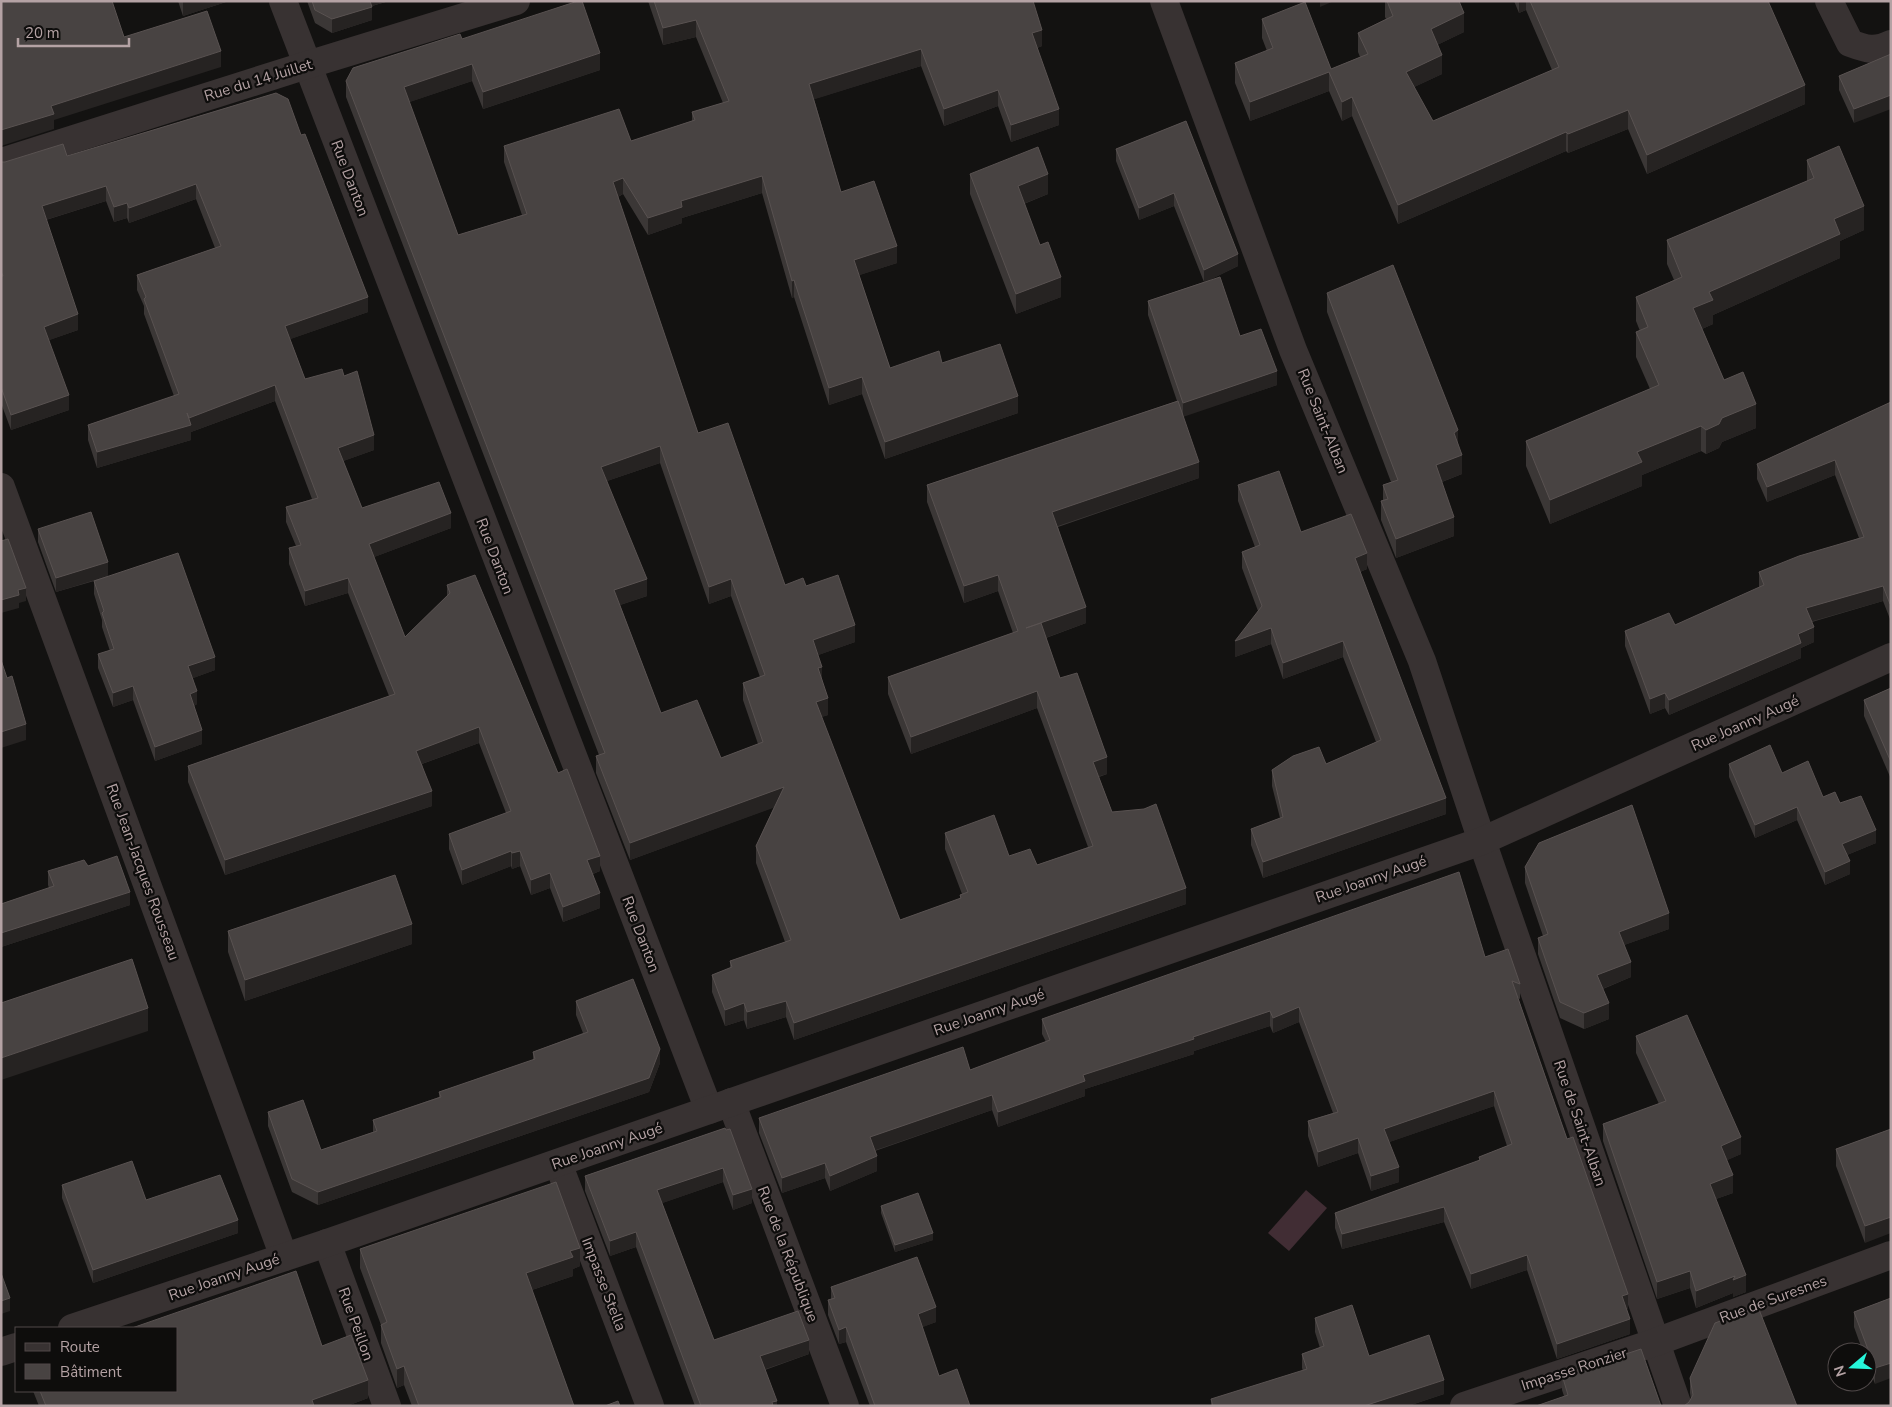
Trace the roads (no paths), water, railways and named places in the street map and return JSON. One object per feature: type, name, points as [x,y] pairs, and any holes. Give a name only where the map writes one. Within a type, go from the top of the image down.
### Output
[{"type":"street","name":"Rue Danton","points":[[283,1],[720,1106]]},
{"type":"street","name":"Rue du 14 Juillet","points":[[1,162],[516,1]]},
{"type":"street","name":"Rue Saint-Alban","points":[[1164,1],[1293,350],[1422,661],[1482,841]]},
{"type":"street","points":[[1829,1],[1850,43],[1866,49],[1884,47],[1891,44]]},
{"type":"street","name":"Rue Jean-Jacques Rousseau","points":[[1,487],[284,1257]]},
{"type":"street","name":"Rue Joanny Augé","points":[[75,1327],[327,1243],[1482,841],[1891,658]]},
{"type":"street","name":"Rue de Saint-Alban","points":[[1482,841],[1678,1406]]},
{"type":"street","name":"Rue de la République","points":[[720,1106],[845,1406]]},
{"type":"street","name":"Impasse Stella","points":[[558,1163],[650,1406]]},
{"type":"street","name":"Rue Peillon","points":[[327,1243],[387,1406]]},
{"type":"street","name":"Rue de Suresnes","points":[[1656,1342],[1891,1255]]},
{"type":"street","name":"Impasse Ronzier","points":[[1464,1406],[1656,1342]]},
{"type":"street","points":[[1,1352],[15,1347]]}]
